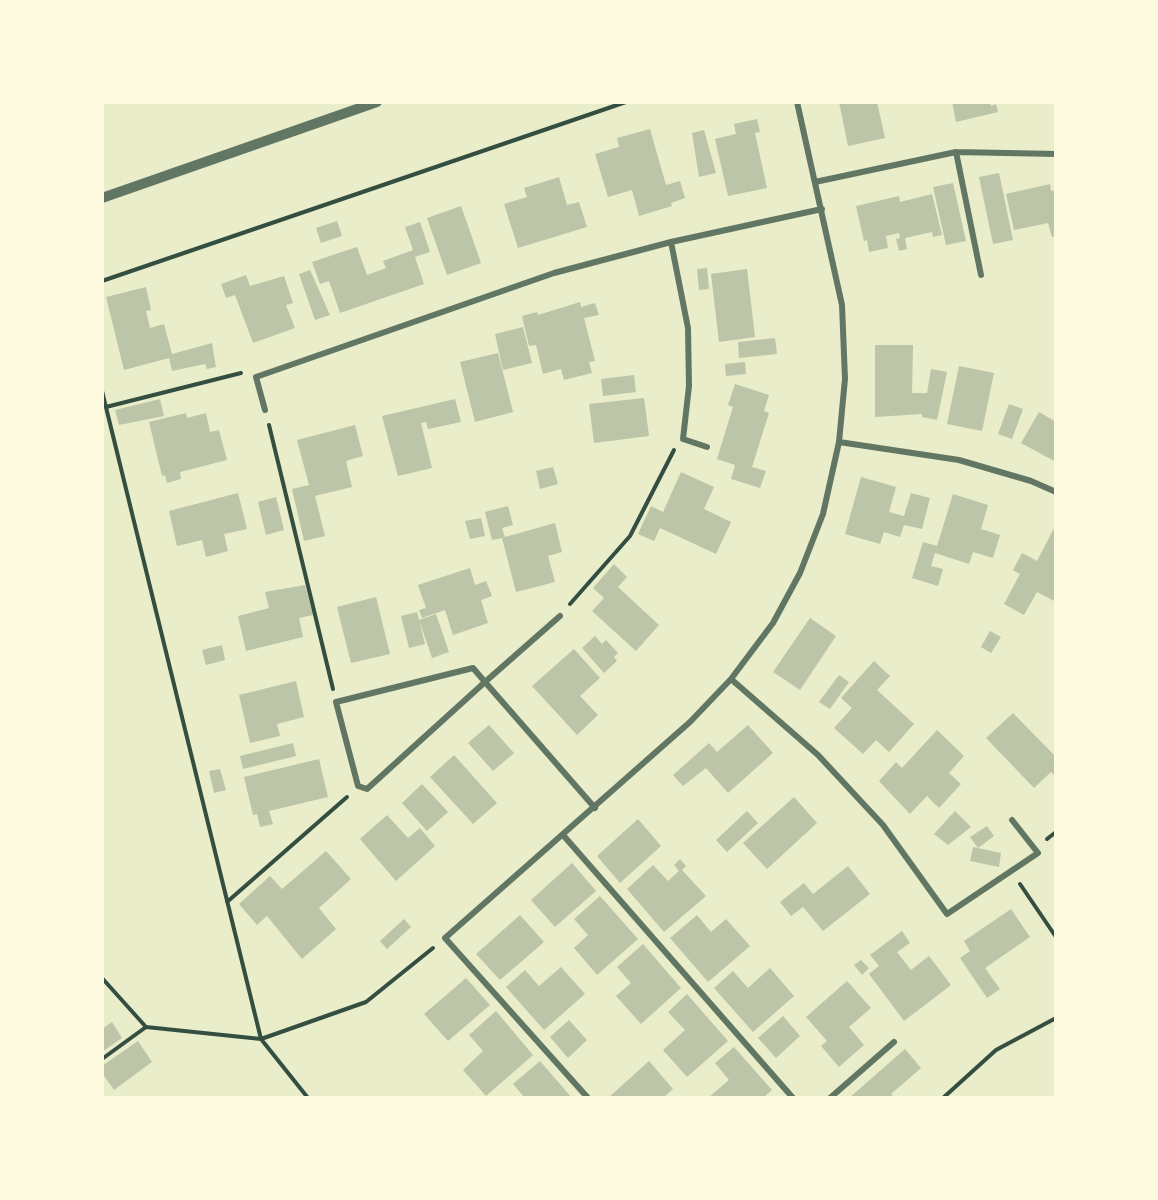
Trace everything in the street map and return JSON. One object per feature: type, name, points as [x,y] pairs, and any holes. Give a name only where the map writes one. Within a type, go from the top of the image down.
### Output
[{"type":"street","points":[[102,198],[377,102]]},
{"type":"street","points":[[588,1098],[445,938],[690,722],[731,679],[773,623],[800,573],[823,514],[839,442],[845,379],[842,305],[797,102]]},
{"type":"street","points":[[816,182],[956,152],[1056,154]]},
{"type":"street","points":[[956,152],[981,275]]},
{"type":"street","points":[[265,410],[256,377],[554,273],[671,242],[822,209]]},
{"type":"street","points":[[671,242],[688,328],[689,386],[683,439],[707,447]]},
{"type":"street","points":[[839,442],[959,460],[1031,481],[1056,492]]},
{"type":"street","points":[[560,616],[485,682],[367,789],[358,786],[336,702],[473,668],[485,682],[595,808]]},
{"type":"street","points":[[731,679],[818,755],[883,825],[948,914],[1038,853],[1012,820]]},
{"type":"street","points":[[563,835],[793,1098]]},
{"type":"street","points":[[830,1098],[894,1042]]},
{"type":"path","points":[[102,281],[626,102]]},
{"type":"path","points":[[106,407],[241,373],[256,377]]},
{"type":"path","points":[[102,391],[261,1039],[308,1098]]},
{"type":"path","points":[[265,410],[336,702]]},
{"type":"path","points":[[560,616],[630,536],[668,457],[683,439]]},
{"type":"path","points":[[227,902],[358,786]]},
{"type":"path","points":[[1011,871],[1056,937]]},
{"type":"path","points":[[102,1059],[146,1027],[261,1039],[366,1002],[445,938]]},
{"type":"path","points":[[102,978],[146,1027]]},
{"type":"path","points":[[943,1098],[996,1050],[1056,1018]]},
{"type":"building","points":[[839,102],[877,102],[885,138],[848,146]]},
{"type":"building","points":[[952,102],[990,102],[991,106],[996,104],[998,112],[956,122]]},
{"type":"building","points":[[757,119],[760,132],[755,133],[767,188],[728,196],[715,139],[736,134],[734,124]]},
{"type":"building","points":[[650,129],[666,185],[680,181],[685,198],[671,203],[672,206],[639,216],[632,190],[608,197],[595,154],[619,147],[617,138]]},
{"type":"building","points":[[704,130],[716,173],[699,177],[692,133]]},
{"type":"building","points":[[999,173],[1013,240],[993,244],[979,177]]},
{"type":"building","points":[[559,177],[567,205],[579,202],[587,227],[518,248],[504,204],[527,197],[524,188]]},
{"type":"building","points":[[953,183],[966,241],[946,245],[933,187]]},
{"type":"building","points":[[1050,184],[1051,191],[1056,190],[1056,236],[1052,237],[1048,223],[1014,230],[1006,194]]},
{"type":"building","points":[[932,194],[942,235],[933,237],[932,232],[905,238],[907,249],[899,251],[896,239],[900,238],[899,233],[886,236],[888,248],[869,252],[867,240],[864,241],[856,206],[899,196],[900,202]]},
{"type":"building","points":[[461,206],[481,263],[447,275],[427,218]]},
{"type":"building","points":[[337,221],[342,236],[321,243],[316,228]]},
{"type":"building","points":[[420,222],[430,252],[415,257],[424,284],[340,313],[329,281],[320,284],[312,262],[357,247],[367,275],[386,268],[383,261],[413,250],[405,227]]},
{"type":"building","points":[[707,268],[709,289],[699,290],[697,269]]},
{"type":"building","points":[[747,269],[755,337],[719,342],[711,274]]},
{"type":"building","points":[[310,270],[330,315],[315,320],[299,274]]},
{"type":"building","points":[[246,275],[250,286],[284,276],[293,303],[286,305],[295,328],[253,343],[235,295],[226,298],[221,284]]},
{"type":"building","points":[[146,287],[151,310],[146,311],[150,328],[164,324],[172,354],[212,343],[216,367],[207,369],[205,364],[172,371],[169,358],[124,370],[106,297]]},
{"type":"building","points":[[580,302],[581,307],[595,303],[599,315],[584,318],[595,361],[589,362],[592,373],[564,380],[561,369],[543,374],[536,345],[529,346],[522,316],[537,312],[538,315]]},
{"type":"building","points":[[523,327],[532,363],[503,370],[495,334]]},
{"type":"building","points":[[775,338],[777,354],[739,358],[738,342]]},
{"type":"building","points":[[875,345],[913,345],[912,393],[927,393],[931,369],[947,372],[937,420],[922,417],[922,414],[875,417]]},
{"type":"building","points":[[498,353],[513,412],[475,422],[460,362]]},
{"type":"building","points":[[745,362],[746,374],[726,376],[725,364]]},
{"type":"building","points":[[959,366],[994,373],[982,431],[947,424]]},
{"type":"building","points":[[634,375],[636,392],[603,396],[601,379]]},
{"type":"building","points":[[735,384],[769,395],[764,411],[769,413],[752,467],[766,471],[760,488],[731,479],[735,465],[717,459],[733,407],[728,405]]},
{"type":"building","points":[[644,398],[649,436],[594,443],[589,404]]},
{"type":"building","points":[[160,399],[164,416],[119,425],[115,410]]},
{"type":"building","points":[[455,399],[461,422],[428,429],[426,422],[421,423],[432,468],[398,476],[382,416]]},
{"type":"building","points":[[1009,404],[1023,409],[1012,439],[998,434]]},
{"type":"building","points":[[1039,412],[1056,422],[1056,462],[1021,443]]},
{"type":"building","points":[[186,413],[187,418],[206,413],[210,432],[219,430],[227,460],[180,472],[181,479],[167,483],[165,475],[162,476],[149,422]]},
{"type":"building","points":[[355,425],[363,456],[346,461],[352,487],[315,496],[325,536],[304,541],[292,489],[309,485],[297,440]]},
{"type":"building","points":[[553,467],[558,484],[540,489],[536,471]]},
{"type":"building","points":[[681,472],[714,487],[704,509],[731,522],[716,554],[660,528],[654,541],[638,534],[651,506],[663,512]]},
{"type":"building","points":[[861,477],[896,487],[889,512],[904,516],[911,493],[930,498],[922,529],[904,525],[900,537],[884,532],[880,544],[845,534]]},
{"type":"building","points":[[238,493],[247,529],[224,534],[228,551],[206,557],[202,540],[177,546],[169,511]]},
{"type":"building","points":[[953,494],[988,505],[981,529],[1000,535],[993,558],[973,552],[969,564],[935,553],[931,566],[943,569],[938,586],[912,578],[923,542],[937,546]]},
{"type":"building","points":[[276,497],[284,530],[266,535],[258,502]]},
{"type":"building","points":[[508,506],[513,525],[502,528],[505,537],[555,523],[562,552],[548,556],[555,582],[516,592],[502,538],[492,540],[485,512]]},
{"type":"building","points":[[481,518],[485,536],[470,539],[465,521]]},
{"type":"building","points":[[1053,530],[1056,531],[1056,602],[1037,592],[1024,615],[1004,604],[1020,574],[1013,570],[1022,553],[1037,561]]},
{"type":"building","points":[[614,564],[627,577],[618,587],[659,625],[636,651],[592,611],[604,598],[593,588]]},
{"type":"building","points":[[470,568],[475,585],[486,581],[492,596],[481,600],[488,623],[453,635],[445,610],[422,618],[419,610],[426,608],[418,585]]},
{"type":"building","points":[[305,585],[313,615],[299,618],[303,637],[246,651],[238,616],[269,608],[265,592]]},
{"type":"building","points":[[376,597],[390,654],[351,663],[337,607]]},
{"type":"building","points":[[417,612],[425,644],[409,648],[401,616]]},
{"type":"building","points":[[436,614],[449,652],[432,658],[419,620]]},
{"type":"building","points":[[810,618],[836,636],[800,690],[773,672]]},
{"type":"building","points":[[990,631],[1001,637],[991,653],[981,647]]},
{"type":"building","points":[[595,636],[602,644],[606,640],[618,653],[614,657],[617,661],[604,673],[582,648]]},
{"type":"building","points":[[222,645],[225,660],[206,665],[202,650]]},
{"type":"building","points":[[574,649],[600,678],[580,696],[598,715],[577,735],[532,686]]},
{"type":"building","points":[[874,661],[890,676],[877,690],[914,724],[889,752],[876,740],[863,754],[834,728],[852,708],[841,698]]},
{"type":"building","points":[[839,675],[849,682],[830,709],[819,702]]},
{"type":"building","points":[[296,681],[304,717],[277,724],[280,736],[250,743],[239,695]]},
{"type":"building","points":[[1013,713],[1056,757],[1056,777],[1051,772],[1034,788],[986,738]]},
{"type":"building","points":[[489,725],[514,753],[493,771],[468,743]]},
{"type":"building","points":[[748,725],[773,753],[728,793],[706,768],[683,786],[673,775],[709,743],[717,752]]},
{"type":"building","points":[[937,730],[964,756],[949,773],[961,784],[939,808],[927,796],[910,814],[879,781],[896,762],[902,768]]},
{"type":"building","points":[[293,743],[296,756],[243,769],[240,756]]},
{"type":"building","points":[[454,755],[497,803],[473,824],[430,777]]},
{"type":"building","points":[[319,759],[328,797],[269,811],[273,824],[260,827],[257,814],[253,815],[244,777]]},
{"type":"building","points":[[220,769],[226,790],[214,793],[209,771]]},
{"type":"building","points":[[422,784],[448,812],[427,831],[402,803]]},
{"type":"building","points":[[794,797],[817,823],[767,869],[743,843]]},
{"type":"building","points":[[747,811],[758,823],[727,852],[716,840]]},
{"type":"building","points":[[955,811],[971,827],[948,845],[934,834]]},
{"type":"building","points":[[387,815],[408,838],[420,828],[435,846],[396,881],[360,839]]},
{"type":"building","points":[[638,819],[661,846],[620,883],[597,856]]},
{"type":"building","points":[[987,826],[994,836],[978,848],[970,837]]},
{"type":"building","points":[[973,847],[1001,853],[999,867],[970,861]]},
{"type":"building","points":[[326,851],[351,879],[319,908],[336,929],[302,959],[267,916],[257,925],[239,904],[270,876],[282,889]]},
{"type":"building","points":[[680,859],[686,866],[682,870],[706,896],[664,932],[627,889],[653,865],[668,881],[679,871],[674,865]]},
{"type":"building","points":[[572,863],[596,891],[555,927],[531,900]]},
{"type":"building","points":[[848,866],[870,894],[823,931],[803,907],[791,916],[780,902],[804,883],[813,894]]},
{"type":"building","points":[[600,896],[638,939],[597,975],[574,948],[588,935],[574,919]]},
{"type":"building","points":[[1011,909],[1030,937],[985,968],[1000,989],[987,998],[960,958],[970,951],[964,941]]},
{"type":"building","points":[[520,915],[544,942],[500,980],[476,954]]},
{"type":"building","points":[[697,915],[711,932],[726,919],[750,946],[708,982],[670,938]]},
{"type":"building","points":[[404,919],[411,927],[387,949],[380,941]]},
{"type":"building","points":[[902,931],[910,943],[897,952],[911,970],[929,956],[951,985],[904,1021],[869,974],[879,966],[870,955]]},
{"type":"building","points":[[643,944],[681,988],[641,1024],[616,996],[631,983],[617,967]]},
{"type":"building","points":[[861,960],[869,968],[862,975],[854,965]]},
{"type":"building","points":[[561,967],[585,994],[544,1030],[506,987],[525,970],[539,986]]},
{"type":"building","points":[[770,968],[794,996],[753,1032],[714,988],[733,971],[748,988]]},
{"type":"building","points":[[466,978],[490,1005],[448,1041],[424,1014]]},
{"type":"building","points":[[847,981],[871,1008],[849,1027],[864,1045],[839,1067],[821,1046],[827,1041],[806,1017]]},
{"type":"building","points":[[687,994],[728,1041],[687,1077],[663,1050],[685,1030],[668,1012]]},
{"type":"building","points":[[496,1011],[533,1055],[486,1096],[463,1070],[483,1051],[469,1035]]},
{"type":"building","points":[[783,1016],[800,1036],[776,1058],[758,1038]]},
{"type":"building","points":[[569,1020],[587,1040],[568,1058],[550,1037]]},
{"type":"building","points":[[112,1022],[122,1038],[102,1052],[102,1029]]},
{"type":"building","points":[[138,1041],[152,1062],[114,1090],[102,1073],[102,1066]]},
{"type":"building","points":[[734,1047],[772,1090],[763,1098],[708,1098],[729,1080],[715,1063]]},
{"type":"building","points":[[905,1049],[921,1068],[891,1094],[894,1098],[849,1098]]},
{"type":"building","points":[[540,1061],[572,1098],[525,1098],[513,1084]]},
{"type":"building","points":[[649,1061],[673,1089],[663,1098],[608,1098]]}]
